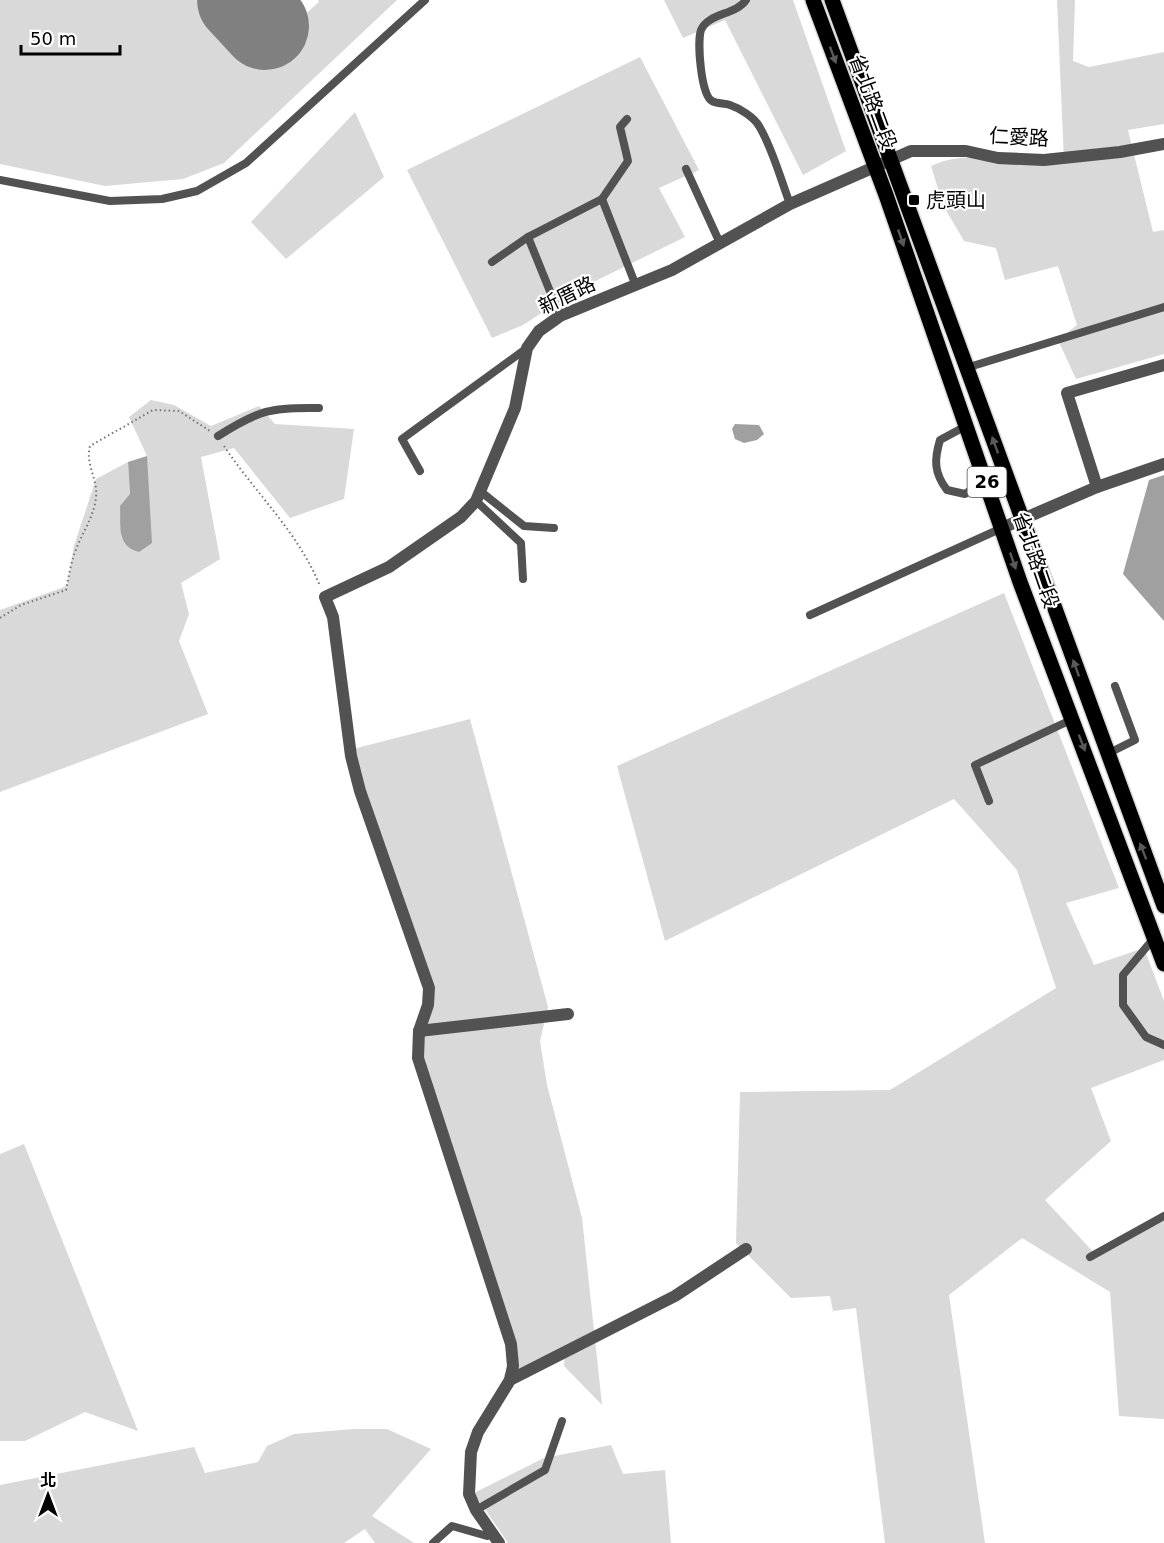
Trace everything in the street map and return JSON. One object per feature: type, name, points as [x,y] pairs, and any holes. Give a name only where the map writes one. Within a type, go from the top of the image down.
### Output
[{"type":"main road","name":"省北路二段","points":[[813,0],[1002,528],[1164,964]]},
{"type":"main road","name":"省北路二段","points":[[832,0],[1164,906]]},
{"type":"street","name":"仁愛路","points":[[875,168],[890,159],[912,151],[966,151],[998,158],[1044,160],[1120,152],[1164,144]]},
{"type":"street","name":"新厝路","points":[[325,597],[389,567],[461,517],[478,496],[515,408],[527,348],[539,331],[560,316],[672,270],[720,241],[790,204],[875,168]]},
{"type":"street","points":[[1097,487],[1067,393],[1164,366]]},
{"type":"street","points":[[1002,528],[1097,487],[1164,464]]},
{"type":"street","points":[[325,597],[333,616],[351,756],[360,791],[429,988],[428,1005],[419,1031],[418,1058],[511,1344],[513,1366],[510,1380],[478,1432],[471,1452],[469,1494],[493,1538]]},
{"type":"street","points":[[419,1031],[568,1014]]},
{"type":"street","points":[[510,1380],[675,1296],[746,1249]]},
{"type":"lane","points":[[0,180],[110,201],[162,199],[197,191],[246,163],[425,0]]},
{"type":"lane","points":[[746,0],[737,8],[707,21],[701,30],[700,58],[704,87],[707,98],[712,102],[740,110],[759,125],[790,204]]},
{"type":"lane","points":[[492,262],[528,237],[602,199],[628,160],[620,126],[627,119]]},
{"type":"lane","points":[[686,169],[720,241]]},
{"type":"lane","points":[[602,199],[636,286]]},
{"type":"lane","points":[[528,237],[560,316]]},
{"type":"lane","points":[[966,368],[1164,307]]},
{"type":"lane","points":[[420,471],[402,439],[527,348]]},
{"type":"lane","points":[[218,436],[248,418],[280,407],[319,408]]},
{"type":"lane","points":[[966,426],[940,440],[934,458],[938,478],[946,490],[965,494],[986,479]]},
{"type":"lane","points":[[478,496],[524,526],[554,528]]},
{"type":"lane","points":[[478,496],[521,543],[523,579]]},
{"type":"lane","points":[[810,615],[1002,528]]},
{"type":"lane","points":[[1107,754],[1135,740],[1115,686]]},
{"type":"lane","points":[[989,801],[975,765],[1072,719]]},
{"type":"lane","points":[[1154,938],[1123,975],[1123,1005],[1146,1037],[1164,1045]]},
{"type":"lane","points":[[1090,1257],[1164,1216]]},
{"type":"lane","points":[[476,1510],[545,1470],[562,1421]]},
{"type":"lane","points":[[433,1543],[452,1526],[493,1538]]},
{"type":"lane","points":[[479,1543],[493,1538]]},
{"type":"path","points":[[0,618],[21,605],[66,590],[73,558],[94,511],[97,494],[96,480],[87,456],[90,446],[153,410],[179,411],[218,436],[239,468],[290,529],[313,568],[325,597]]},
{"type":"shaded area","points":[[0,0],[196,0],[250,63],[319,2],[318,0],[397,0],[224,163],[183,179],[105,186],[0,164]]},
{"type":"shaded area","points":[[664,0],[793,0],[846,151],[803,175],[725,20],[683,38]]},
{"type":"shaded area","points":[[1057,0],[1075,0],[1073,61],[1089,67],[1164,52],[1164,124],[1128,130],[1153,232],[1164,230],[1164,354],[1076,379],[1058,340],[1077,325],[1058,266],[1005,280],[996,248],[964,241],[943,205],[931,166],[945,161],[978,157],[1064,161]]},
{"type":"shaded area","points":[[640,57],[699,170],[659,188],[685,237],[577,290],[523,325],[492,338],[407,170]]},
{"type":"shaded area","points":[[355,112],[384,177],[286,259],[251,222]]},
{"type":"shaded area","points":[[151,400],[174,405],[211,426],[259,406],[275,424],[354,429],[344,499],[290,518],[234,448],[201,457],[220,559],[181,583],[189,614],[179,641],[208,714],[0,792],[0,610],[67,586],[74,546],[96,479],[128,462],[130,494],[121,540],[147,456],[129,417]]},
{"type":"shaded area","points":[[735,424],[759,425],[764,434],[757,440],[744,443],[735,439],[732,429]]},
{"type":"shaded area","points":[[147,456],[152,543],[139,552],[126,545],[123,540],[120,527],[120,506],[130,494],[128,462]]},
{"type":"shaded area","points":[[1164,475],[1164,621],[1123,574],[1149,480]]},
{"type":"shaded area","points":[[1004,593],[1119,888],[1066,903],[1094,965],[1144,948],[1164,1001],[1164,1060],[1091,1088],[1111,1141],[1045,1200],[1096,1255],[1164,1213],[1164,1419],[1119,1416],[1110,1292],[1022,1238],[949,1295],[985,1543],[885,1543],[856,1308],[833,1311],[830,1296],[791,1298],[736,1243],[740,1092],[890,1090],[1056,988],[1017,870],[954,799],[665,941],[617,766]]},
{"type":"shaded area","points":[[470,719],[548,1007],[540,1041],[547,1085],[582,1218],[602,1405],[564,1366],[565,1348],[503,1377],[513,1360],[419,1047],[429,996],[353,749]]},
{"type":"shaded area","points":[[24,1144],[138,1431],[85,1412],[25,1441],[0,1441],[0,1154]]},
{"type":"shaded area","points":[[387,1429],[431,1449],[372,1516],[414,1543],[375,1543],[365,1529],[344,1543],[0,1543],[0,1485],[194,1447],[205,1473],[258,1462],[267,1446],[294,1434]]},
{"type":"shaded area","points":[[611,1445],[623,1474],[665,1470],[671,1543],[508,1543],[474,1493],[544,1458]]},
{"type":"runway","points":[[241,0],[265,26]]},
{"type":"place","name":"虎頭山","points":[[914,200]]}]
